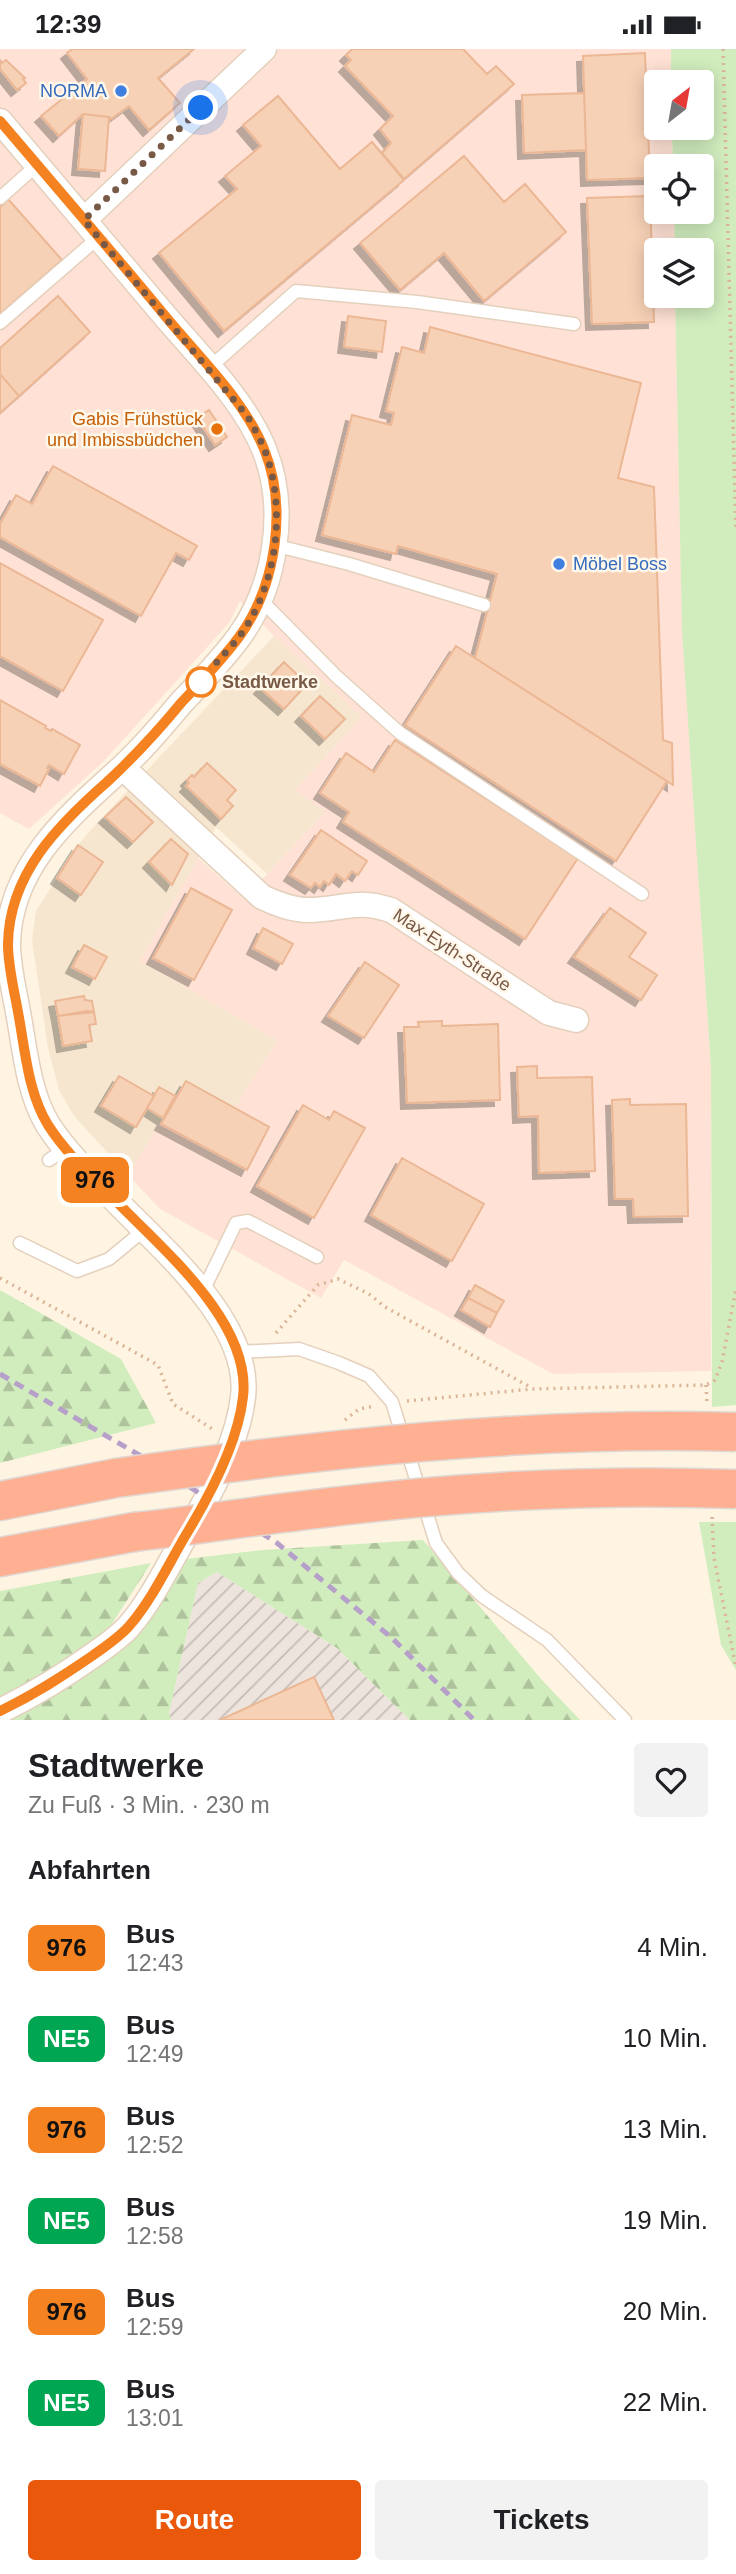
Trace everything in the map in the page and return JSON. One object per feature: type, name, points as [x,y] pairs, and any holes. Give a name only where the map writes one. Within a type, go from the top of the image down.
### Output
[{"type":"highway","points":[[0,1501],[116,1478],[271,1456],[400,1442],[545,1434],[736,1432]]},
{"type":"highway","points":[[0,1557],[134,1532],[324,1507],[462,1494],[633,1488],[724,1503]]},
{"type":"street","points":[[91,228],[264,49]]},
{"type":"street","points":[[0,121],[248,417],[265,450],[276,497],[274,545],[260,599],[240,636],[122,768],[90,796],[47,841],[19,888],[10,922],[8,954],[37,1102],[49,1127],[57,1155],[144,1230],[219,1313],[232,1337],[249,1351],[233,1439],[198,1513],[130,1625],[112,1642],[46,1689],[0,1711]]},
{"type":"street","name":"Max-Eyth-Straße","points":[[122,768],[262,897],[277,904],[306,910],[358,903],[391,910],[549,1013],[576,1020]]},
{"type":"lane","points":[[0,198],[37,165]]},
{"type":"lane","points":[[0,323],[91,228]]},
{"type":"lane","points":[[209,368],[296,291],[417,302],[574,324]]},
{"type":"lane","points":[[274,545],[349,564],[484,605]]},
{"type":"lane","points":[[260,599],[336,676],[400,733],[642,894]]},
{"type":"lane","points":[[202,1293],[236,1223],[248,1221],[317,1257]]},
{"type":"lane","points":[[20,1243],[78,1271],[109,1259],[144,1230]]},
{"type":"lane","points":[[249,1351],[299,1349],[369,1376],[392,1402],[436,1543],[458,1573],[482,1596],[547,1640],[625,1720]]},
{"type":"path","points":[[723,49],[736,532]]},
{"type":"path","points":[[0,1278],[158,1365],[173,1404],[215,1431],[233,1439]]},
{"type":"path","points":[[249,1351],[318,1286],[338,1279],[369,1294],[385,1307],[532,1389]]},
{"type":"path","points":[[448,1396],[532,1389],[706,1385],[715,1380],[722,1363],[736,1289]]},
{"type":"path","points":[[706,1385],[707,1407]]},
{"type":"path","points":[[724,1503],[713,1558],[736,1667]]},
{"type":"shaded area","points":[[0,49],[671,49],[671,70],[644,70],[644,140],[672,140],[673,154],[644,154],[644,224],[674,224],[675,238],[644,238],[644,308],[675,308],[682,613],[711,1069],[711,1371],[553,1374],[344,1260],[321,1298],[160,1209],[128,1175],[186,1081],[235,1108],[277,1040],[140,961],[198,858],[244,899],[325,812],[295,790],[362,717],[240,601],[229,623],[104,761],[29,829],[0,813]]},
{"type":"shaded area","points":[[274,636],[363,716],[296,789],[326,811],[267,874],[216,827],[140,961],[278,1039],[235,1109],[161,1124],[128,1175],[74,1116],[59,1090],[48,1048],[32,940],[36,911],[78,845],[97,823]]},
{"type":"shaded area","points":[[217,1572],[337,1648],[410,1720],[171,1720],[169,1713],[198,1583]]},
{"type":"green space","points":[[671,49],[736,49],[736,1405],[712,1407],[711,1069],[682,631],[675,308],[714,308],[714,238],[675,238],[674,224],[714,224],[714,154],[673,154],[672,140],[714,140],[714,70],[671,70]]},
{"type":"green space","points":[[0,1290],[121,1359],[156,1423],[0,1463]]},
{"type":"green space","points":[[699,1522],[736,1522],[736,1670],[721,1645]]},
{"type":"green space","points":[[423,1540],[542,1680],[580,1720],[410,1720],[337,1648],[217,1572],[198,1583],[169,1713],[171,1720],[0,1720],[54,1693],[185,1559],[262,1550]]},
{"type":"green space","points":[[151,1563],[110,1627],[53,1674],[0,1698],[0,1591]]},
{"type":"building","name":"NORMA","points":[[72,49],[194,49],[158,78],[180,103],[149,130],[129,106],[111,119],[83,114],[59,136],[41,116],[87,79],[67,53]]},
{"type":"building","points":[[352,49],[463,49],[487,74],[496,66],[514,84],[404,179],[382,153],[391,143],[380,129],[393,116],[345,66],[351,60],[346,55]]},
{"type":"building","points":[[645,53],[644,140],[648,140],[649,154],[644,154],[644,178],[587,180],[583,56]]},
{"type":"building","points":[[0,60],[2,63],[6,60],[25,78],[23,79],[26,83],[17,90],[0,69]]},
{"type":"building","points":[[584,93],[586,150],[524,153],[522,95]]},
{"type":"building","points":[[278,96],[340,169],[372,142],[404,180],[224,331],[159,253],[237,189],[225,176],[261,146],[243,125]]},
{"type":"building","points":[[83,114],[109,117],[105,171],[78,169]]},
{"type":"building","points":[[464,156],[504,202],[525,184],[566,232],[484,301],[444,253],[400,290],[360,243]]},
{"type":"building","points":[[644,196],[644,224],[651,224],[651,238],[644,238],[644,308],[654,308],[654,322],[592,324],[587,198]]},
{"type":"building","points":[[8,199],[62,260],[0,314],[0,207]]},
{"type":"building","points":[[58,296],[90,332],[19,396],[0,374],[0,348]]},
{"type":"building","points":[[348,316],[386,321],[382,352],[344,347]]},
{"type":"building","name":"Möbel Boss","points":[[430,327],[641,383],[618,478],[654,487],[663,740],[672,743],[673,785],[475,658],[497,574],[398,546],[396,554],[322,535],[352,415],[391,425],[394,413],[386,411],[402,347],[424,353]]},
{"type":"building","points":[[0,374],[19,396],[0,413]]},
{"type":"building","points":[[209,410],[227,437],[215,445],[197,418]]},
{"type":"building","points":[[53,466],[197,546],[189,560],[176,553],[141,616],[0,537],[0,524],[16,495],[32,504]]},
{"type":"building","points":[[0,563],[103,620],[63,691],[0,656]]},
{"type":"building","points":[[456,646],[667,781],[616,861],[405,725]]},
{"type":"building","points":[[284,662],[307,684],[284,709],[260,688]]},
{"type":"building","points":[[320,696],[345,719],[325,739],[301,716]]},
{"type":"building","points":[[0,700],[46,726],[45,728],[51,731],[52,729],[80,745],[64,774],[49,765],[40,786],[0,764]]},
{"type":"building","points":[[395,740],[578,858],[525,939],[343,822],[349,812],[320,793],[346,753],[374,772]]},
{"type":"building","points":[[207,763],[236,790],[227,800],[233,806],[221,819],[186,786],[189,783],[187,780],[192,775],[194,777]]},
{"type":"building","points":[[126,797],[153,822],[133,842],[105,817]]},
{"type":"building","points":[[321,830],[367,861],[358,875],[352,871],[345,881],[336,874],[329,885],[324,881],[320,887],[315,883],[311,888],[290,875]]},
{"type":"building","points":[[171,839],[188,854],[172,885],[149,862]]},
{"type":"building","points":[[78,845],[103,862],[81,895],[57,878]]},
{"type":"building","points":[[191,888],[232,910],[194,980],[153,958]]},
{"type":"building","points":[[610,908],[646,933],[629,957],[657,975],[641,1000],[574,957]]},
{"type":"building","points":[[263,928],[293,944],[282,964],[253,948]]},
{"type":"building","points":[[84,945],[107,957],[95,979],[72,967]]},
{"type":"building","points":[[365,962],[399,985],[364,1038],[328,1016]]},
{"type":"building","points":[[84,996],[85,1000],[92,1001],[94,1012],[58,1016],[55,1001]]},
{"type":"building","points":[[94,1012],[96,1024],[89,1025],[92,1041],[63,1046],[58,1016]]},
{"type":"building","points":[[442,1021],[442,1026],[498,1024],[500,1100],[407,1103],[404,1027],[419,1027],[418,1022]]},
{"type":"building","points":[[537,1066],[537,1078],[592,1077],[595,1171],[539,1173],[538,1116],[519,1117],[517,1067]]},
{"type":"building","points":[[119,1076],[154,1096],[136,1127],[101,1106]]},
{"type":"building","points":[[186,1081],[269,1127],[247,1170],[161,1124]]},
{"type":"building","points":[[159,1087],[175,1096],[163,1118],[147,1108]]},
{"type":"building","points":[[630,1099],[630,1105],[686,1104],[688,1216],[634,1217],[633,1199],[615,1199],[612,1100]]},
{"type":"building","points":[[303,1105],[329,1120],[334,1111],[365,1128],[314,1218],[257,1186]]},
{"type":"building","points":[[402,1158],[484,1204],[452,1261],[371,1215]]},
{"type":"building","points":[[475,1285],[504,1301],[497,1313],[468,1298]]},
{"type":"building","points":[[468,1298],[497,1313],[490,1327],[461,1310]]},
{"type":"building","points":[[314,1677],[334,1720],[220,1720]]},
{"type":"railway","points":[[0,1374],[146,1459],[277,1543],[392,1638],[474,1720]]},
{"type":"bus line","name":"976","points":[[0,121],[248,417],[265,450],[272,477],[277,524],[263,591],[240,636],[122,768],[90,796],[47,841],[19,888],[10,922],[8,954],[12,979],[26,1057],[42,1114],[65,1149],[161,1248],[219,1313],[237,1352],[243,1395],[233,1439],[198,1513],[130,1625],[112,1642],[46,1689],[0,1711]]},
{"type":"place","name":"NORMA","points":[[121,91]]},
{"type":"place","name":"Gabis Frühstück und Imbissbüdchen","points":[[217,429]]},
{"type":"place","name":"Möbel Boss","points":[[559,564]]},
{"type":"place","name":"Stadtwerke","points":[[201,682]]},
{"type":"route","points":[[201,108],[84,220],[248,417],[265,450],[272,477],[277,524],[263,591],[240,636],[201,682]]}]
